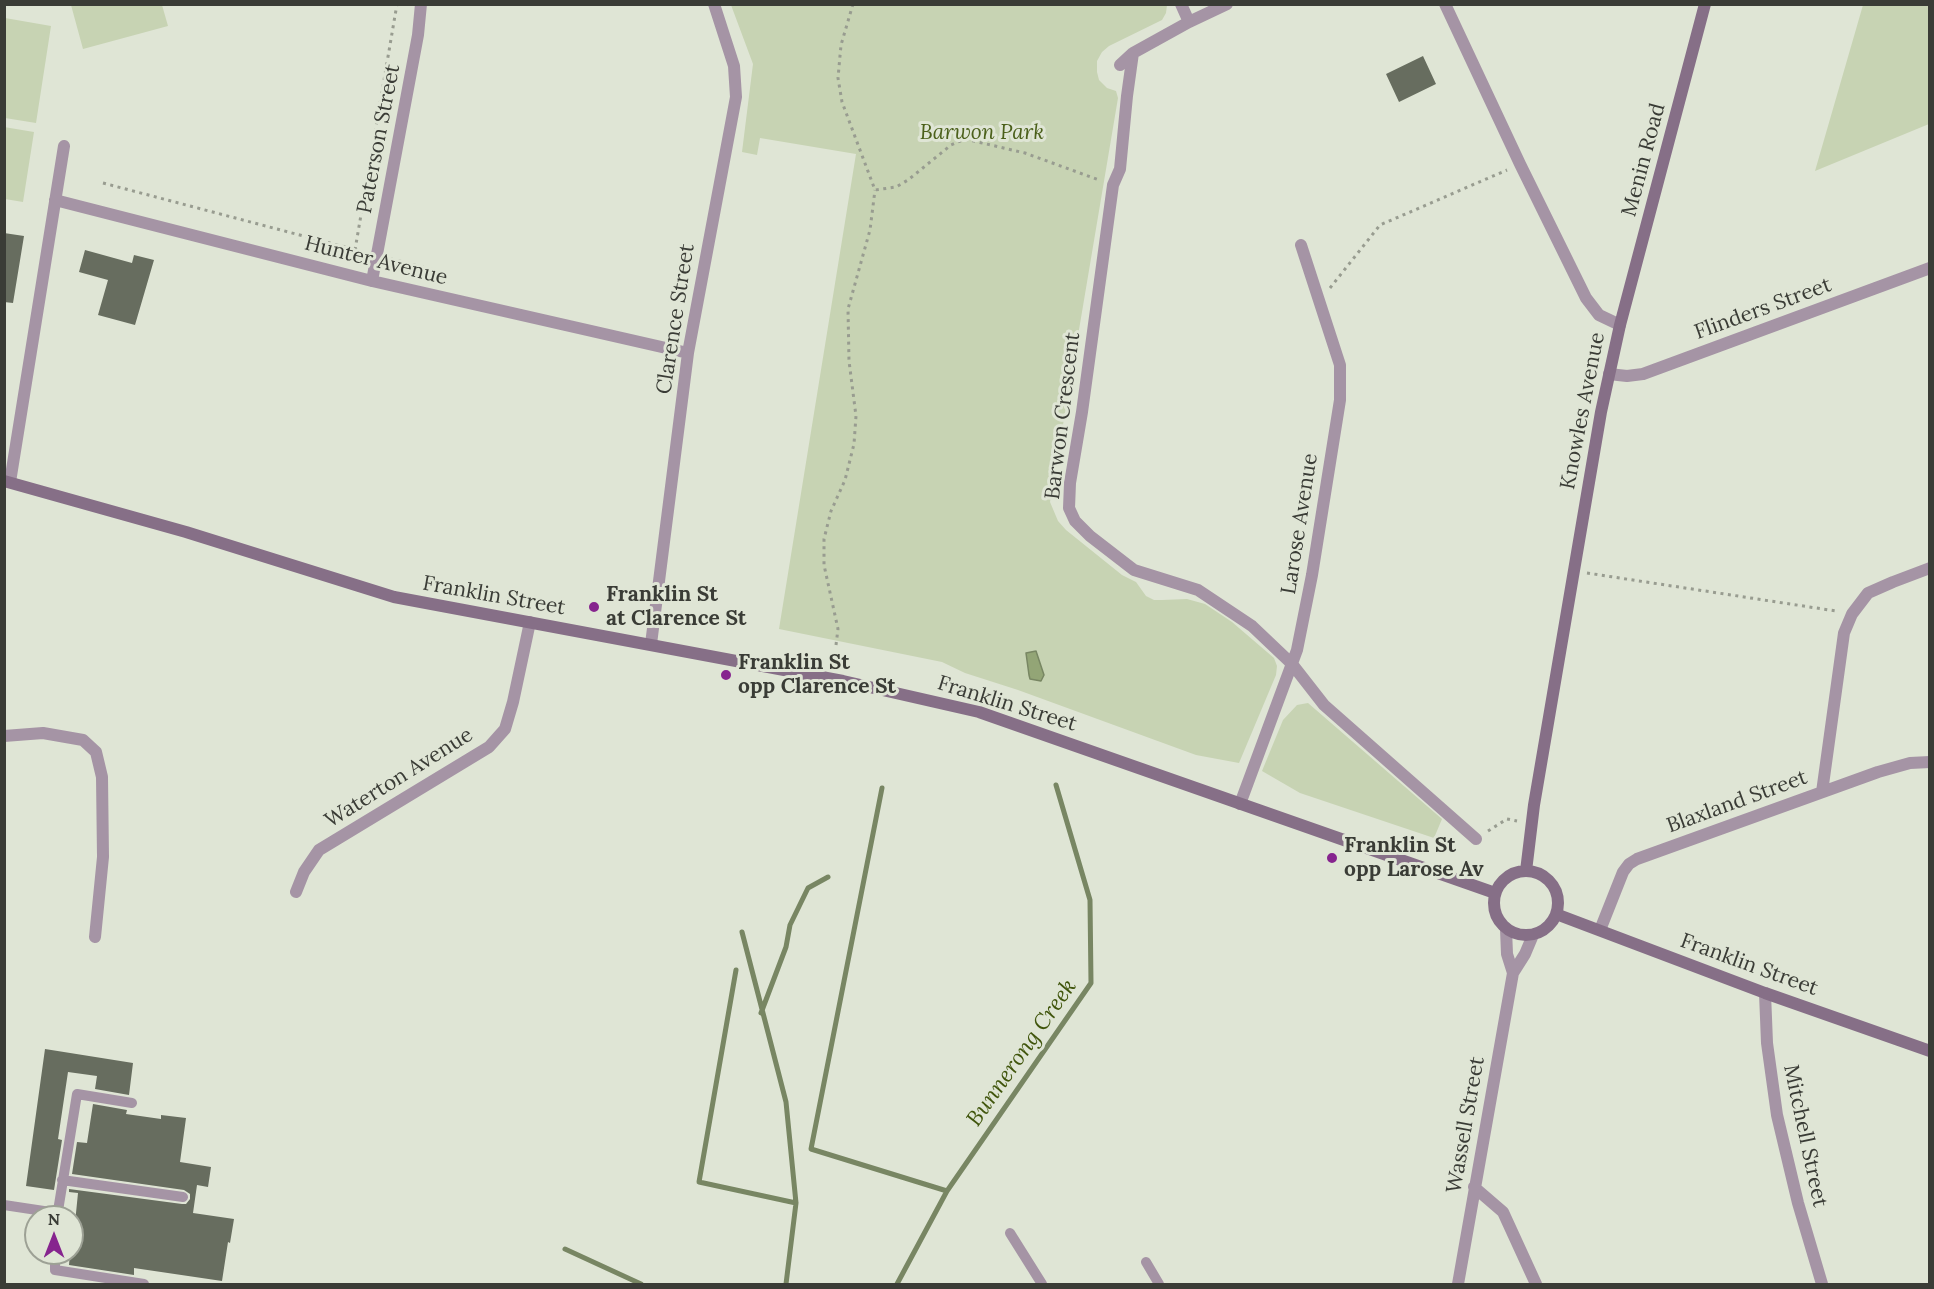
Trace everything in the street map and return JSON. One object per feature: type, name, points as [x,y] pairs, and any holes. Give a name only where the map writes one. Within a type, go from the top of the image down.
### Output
[{"type":"street","name":"Paterson Street","points":[[372,281],[418,35],[421,4]]},
{"type":"street","name":"Clarence Street","points":[[651,644],[688,352],[736,97],[734,66],[714,4]]},
{"type":"street","points":[[1181,4],[1189,22]]},
{"type":"street","points":[[1120,65],[1133,53],[1227,4]]},
{"type":"street","name":"Knowles Avenue","points":[[1445,4],[1520,164],[1591,307],[1599,315],[1620,325],[1573,570],[1526,871]]},
{"type":"street","name":"Menin Road","points":[[1620,325],[1705,4]]},
{"type":"street","name":"Barwon Crescent","points":[[1133,53],[1120,169],[1113,185],[1070,483],[1069,508],[1075,521],[1090,536],[1134,570],[1198,590],[1252,626],[1292,664],[1324,705],[1476,839]]},
{"type":"street","points":[[7,481],[64,146]]},
{"type":"street","name":"Hunter Avenue","points":[[55,200],[372,281],[688,352]]},
{"type":"street","name":"Larose Avenue","points":[[1240,804],[1292,664],[1310,586],[1340,399],[1340,365],[1301,245]]},
{"type":"street","name":"Flinders Street","points":[[1609,374],[1627,376],[1643,374],[1929,268]]},
{"type":"street","name":"Franklin Street","points":[[7,481],[186,532],[394,597],[843,681],[979,712],[1495,893]]},
{"type":"street","points":[[1821,792],[1844,633],[1852,614],[1868,593],[1929,568]]},
{"type":"street","name":"Waterton Avenue","points":[[296,892],[304,872],[319,850],[489,747],[505,729],[530,622]]},
{"type":"street","points":[[4,736],[43,733],[87,735],[96,752],[102,777],[103,856],[95,937]]},
{"type":"street","name":"Blaxland Street","points":[[1600,930],[1617,885],[1629,864],[1645,856],[1878,772],[1910,763],[1929,762]]},
{"type":"street","points":[[1526,871],[1545,878],[1552,885],[1557,895],[1556,914],[1549,926],[1533,935],[1522,935],[1506,929],[1499,921],[1493,903],[1495,893],[1504,880],[1511,875],[1526,871]]},
{"type":"street","name":"Franklin Street","points":[[1556,914],[1765,993],[1929,1051]]},
{"type":"street","name":"Wassell Street","points":[[1506,929],[1507,954],[1513,973]]},
{"type":"street","name":"Wassell Street","points":[[1458,1284],[1513,973],[1533,935]]},
{"type":"street","name":"Mitchell Street","points":[[1765,993],[1767,1043],[1777,1115],[1798,1203],[1822,1284]]},
{"type":"street","points":[[1474,1187],[1503,1212],[1536,1284]]},
{"type":"lane","points":[[58,1205],[77,1094],[132,1103]]},
{"type":"lane","points":[[62,1179],[183,1197]]},
{"type":"lane","points":[[4,1205],[24,1209]]},
{"type":"lane","points":[[1010,1233],[1042,1284]]},
{"type":"lane","points":[[1146,1262],[1159,1284]]},
{"type":"lane","points":[[55,1265],[55,1270],[144,1284]]},
{"type":"path","name":"Paterson Street","points":[[355,250],[397,4]]},
{"type":"path","points":[[836,645],[838,629],[824,565],[824,540],[831,511],[845,480],[854,444],[856,416],[849,361],[848,309],[870,230],[875,190],[842,102],[838,78],[841,45],[853,4]]},
{"type":"path","points":[[875,190],[896,187],[951,146],[965,139],[1025,153],[1113,185]]},
{"type":"path","points":[[1320,301],[1380,225],[1520,164]]},
{"type":"path","name":"Hunter Avenue","points":[[103,183],[427,268]]},
{"type":"path","points":[[1573,570],[1852,614]]},
{"type":"path","points":[[1476,839],[1507,819],[1532,823]]},
{"type":"green space","points":[[71,5],[162,5],[168,26],[83,49]]},
{"type":"green space","name":"Barwon Park","points":[[731,5],[1167,5],[1162,20],[1109,46],[1097,61],[1099,80],[1107,88],[1116,91],[1118,98],[1050,502],[1058,521],[1066,530],[1122,575],[1136,582],[1146,596],[1154,600],[1187,599],[1205,604],[1232,622],[1274,658],[1277,666],[1276,675],[1239,763],[1196,755],[965,673],[942,662],[779,629],[856,154],[760,138],[757,155],[742,152],[753,64]]},
{"type":"green space","points":[[1863,5],[1929,5],[1929,124],[1815,171]]},
{"type":"green space","points":[[5,18],[51,26],[36,123],[5,118]]},
{"type":"green space","points":[[4,127],[34,132],[23,202],[5,199]]},
{"type":"green space","points":[[1308,703],[1442,819],[1434,838],[1300,793],[1262,771],[1283,720],[1297,705]]},
{"type":"shaded area","points":[[1036,651],[1044,675],[1041,681],[1030,679],[1029,675],[1026,653]]},
{"type":"building","points":[[1423,56],[1436,84],[1399,102],[1386,74]]},
{"type":"building","points":[[4,233],[24,236],[13,303],[4,302]]},
{"type":"building","points":[[85,250],[132,263],[134,255],[154,260],[135,325],[98,315],[108,280],[79,272]]},
{"type":"building","points":[[45,1049],[133,1063],[129,1095],[95,1089],[97,1076],[68,1072],[58,1139],[62,1140],[54,1190],[26,1186]]},
{"type":"building","points":[[93,1104],[127,1110],[126,1114],[161,1119],[161,1115],[186,1118],[180,1162],[211,1167],[208,1187],[197,1185],[193,1213],[234,1219],[222,1281],[134,1268],[134,1275],[69,1265],[84,1265],[84,1205],[77,1205],[78,1193],[69,1192],[69,1189],[182,1204],[186,1204],[190,1199],[190,1194],[184,1190],[72,1174],[77,1142],[87,1143]]},
{"type":"waterway","name":"Bunnerong Creek","points":[[897,1284],[947,1191],[1091,983],[1090,900],[1056,785]]},
{"type":"waterway","points":[[882,788],[811,1149],[947,1191]]},
{"type":"waterway","points":[[761,1013],[786,947],[790,925],[808,888],[828,877]]},
{"type":"waterway","points":[[742,932],[786,1102],[796,1203],[786,1284]]},
{"type":"waterway","points":[[736,970],[699,1182],[796,1203]]},
{"type":"waterway","points":[[565,1249],[641,1284]]},
{"type":"place","name":"Franklin St at Clarence St","points":[[594,607]]},
{"type":"place","name":"Franklin St opp Clarence St","points":[[726,675]]},
{"type":"place","name":"Franklin St opp Larose Av","points":[[1332,858]]}]
